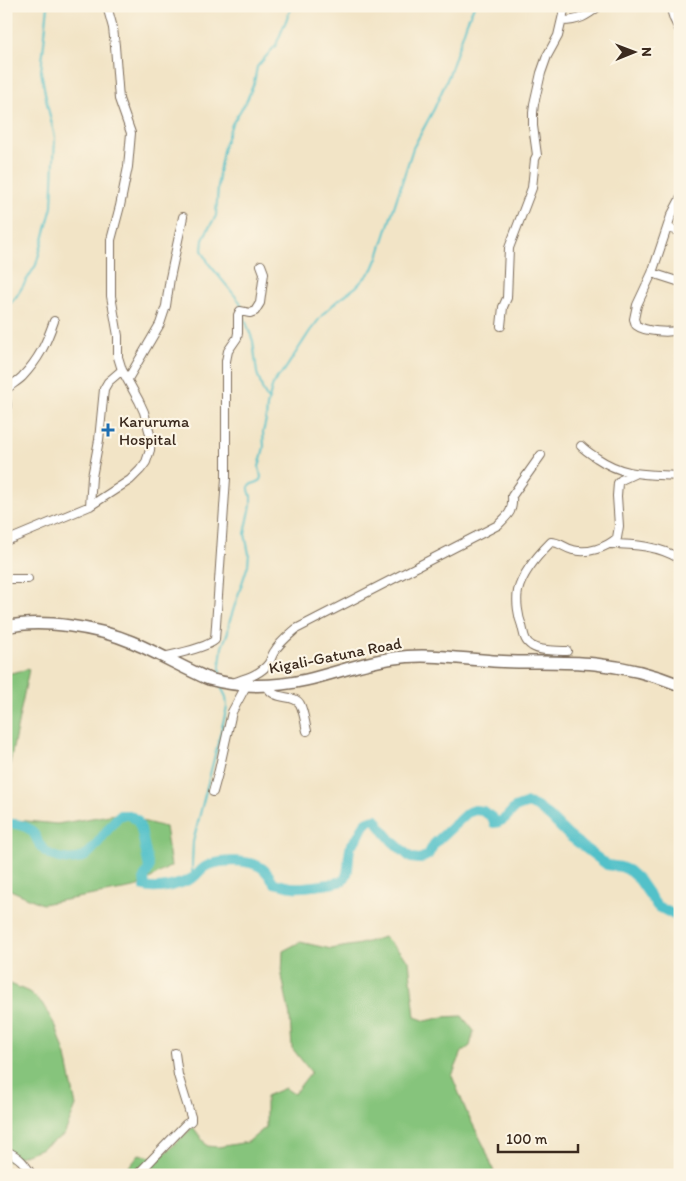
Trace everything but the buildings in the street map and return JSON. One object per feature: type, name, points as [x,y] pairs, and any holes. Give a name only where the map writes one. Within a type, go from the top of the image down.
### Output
[{"type":"highway","name":"Kigali-Gatuna Road","points":[[6,627],[31,624],[84,628],[120,637],[209,679],[246,686],[267,686],[307,680],[355,666],[395,658],[418,656],[446,656],[493,661],[596,664],[639,672],[680,684]]},
{"type":"street","points":[[6,541],[90,506],[130,480],[146,462],[150,450],[151,438],[148,424],[139,400],[122,370],[118,357],[118,336],[111,296],[111,240],[128,167],[131,133],[119,99],[113,28],[107,6]]},
{"type":"street","points":[[501,326],[503,307],[509,287],[509,248],[532,188],[537,155],[533,126],[534,104],[541,73],[547,56],[558,36],[565,6]]},
{"type":"street","points":[[562,21],[578,19],[599,6]]},
{"type":"street","points":[[670,6],[680,31]]},
{"type":"street","points":[[680,199],[671,216],[652,274],[637,305],[634,319],[638,327],[648,330],[680,330]]},
{"type":"street","points":[[128,379],[160,324],[166,306],[183,217]]},
{"type":"street","points":[[667,228],[680,231]]},
{"type":"street","points":[[163,657],[212,643],[215,640],[226,478],[226,356],[238,334],[239,312],[255,312],[260,303],[264,273],[262,265]]},
{"type":"street","points":[[652,274],[680,282]]},
{"type":"street","points":[[6,390],[37,359],[45,347],[54,321]]},
{"type":"street","points":[[90,506],[104,389],[108,382],[122,370]]},
{"type":"street","points":[[6,399],[8,405],[6,413]]},
{"type":"street","points":[[581,446],[586,451],[619,470],[634,474],[680,476]]},
{"type":"street","points":[[231,684],[257,674],[269,662],[284,639],[296,629],[498,525],[511,512],[513,507],[512,496],[541,455]]},
{"type":"street","points":[[567,650],[538,649],[530,645],[524,637],[520,622],[518,591],[528,570],[551,542],[556,542],[572,550],[593,551],[610,544],[617,538],[619,530],[618,483],[634,474]]},
{"type":"street","points":[[610,544],[639,545],[680,559]]},
{"type":"street","points":[[6,579],[28,579]]},
{"type":"street","points":[[213,792],[232,712],[246,686]]},
{"type":"street","points":[[267,686],[274,694],[297,701],[300,705],[307,731]]},
{"type":"street","points":[[137,1175],[191,1121],[178,1075],[174,1052]]},
{"type":"street","points":[[6,1151],[18,1157],[32,1175]]},
{"type":"green space","points":[[29,669],[6,783],[6,674]]},
{"type":"green space","points":[[115,814],[165,827],[171,866],[134,888],[42,904],[6,888],[6,819],[57,824]]},
{"type":"green space","points":[[384,937],[409,961],[415,1017],[426,1021],[443,1017],[462,1016],[474,1031],[470,1046],[462,1052],[452,1076],[467,1113],[485,1148],[495,1175],[122,1175],[139,1154],[159,1159],[193,1127],[207,1146],[218,1147],[248,1142],[266,1127],[266,1096],[285,1088],[294,1094],[311,1072],[292,1048],[290,1017],[282,976],[283,951],[300,942],[331,949],[360,944]]},
{"type":"green space","points":[[6,982],[29,992],[42,1003],[56,1027],[66,1056],[76,1106],[64,1135],[40,1149],[8,1161],[6,1161]]},
{"type":"green space","points":[[15,1168],[24,1168],[29,1175],[7,1175]]},
{"type":"waterway","points":[[6,308],[16,297],[36,265],[52,207],[55,137],[41,71],[48,6]]},
{"type":"waterway","points":[[242,309],[240,302],[209,264],[202,250],[203,240],[216,216],[219,172],[224,146],[232,124],[247,100],[254,83],[257,67],[276,45],[292,6]]},
{"type":"waterway","points":[[220,677],[222,647],[248,565],[249,554],[245,534],[251,505],[249,485],[258,482],[261,477],[259,467],[264,447],[263,432],[273,384],[324,313],[356,287],[373,269],[413,148],[434,109],[449,75],[474,6]]},
{"type":"waterway","points":[[243,314],[253,341],[257,373],[263,391],[269,401]]},
{"type":"waterway","points":[[192,877],[193,842],[227,707],[226,697],[221,687]]},
{"type":"waterway","points":[[6,824],[20,825],[32,831],[42,848],[51,855],[62,859],[74,859],[85,856],[120,815],[129,815],[137,820],[141,829],[149,868],[144,878],[145,887],[157,888],[177,884],[189,880],[207,866],[215,863],[236,861],[257,865],[267,873],[274,883],[288,887],[297,887],[327,884],[343,880],[347,873],[352,845],[368,821],[376,819],[392,841],[411,858],[420,859],[428,855],[434,844],[467,813],[475,810],[483,811],[493,818],[494,823],[504,819],[515,808],[528,803],[550,817],[568,835],[607,865],[628,870],[639,880],[657,906],[680,918]]},
{"type":"place","name":"Karuruma Hospital","points":[[108,430]]}]
